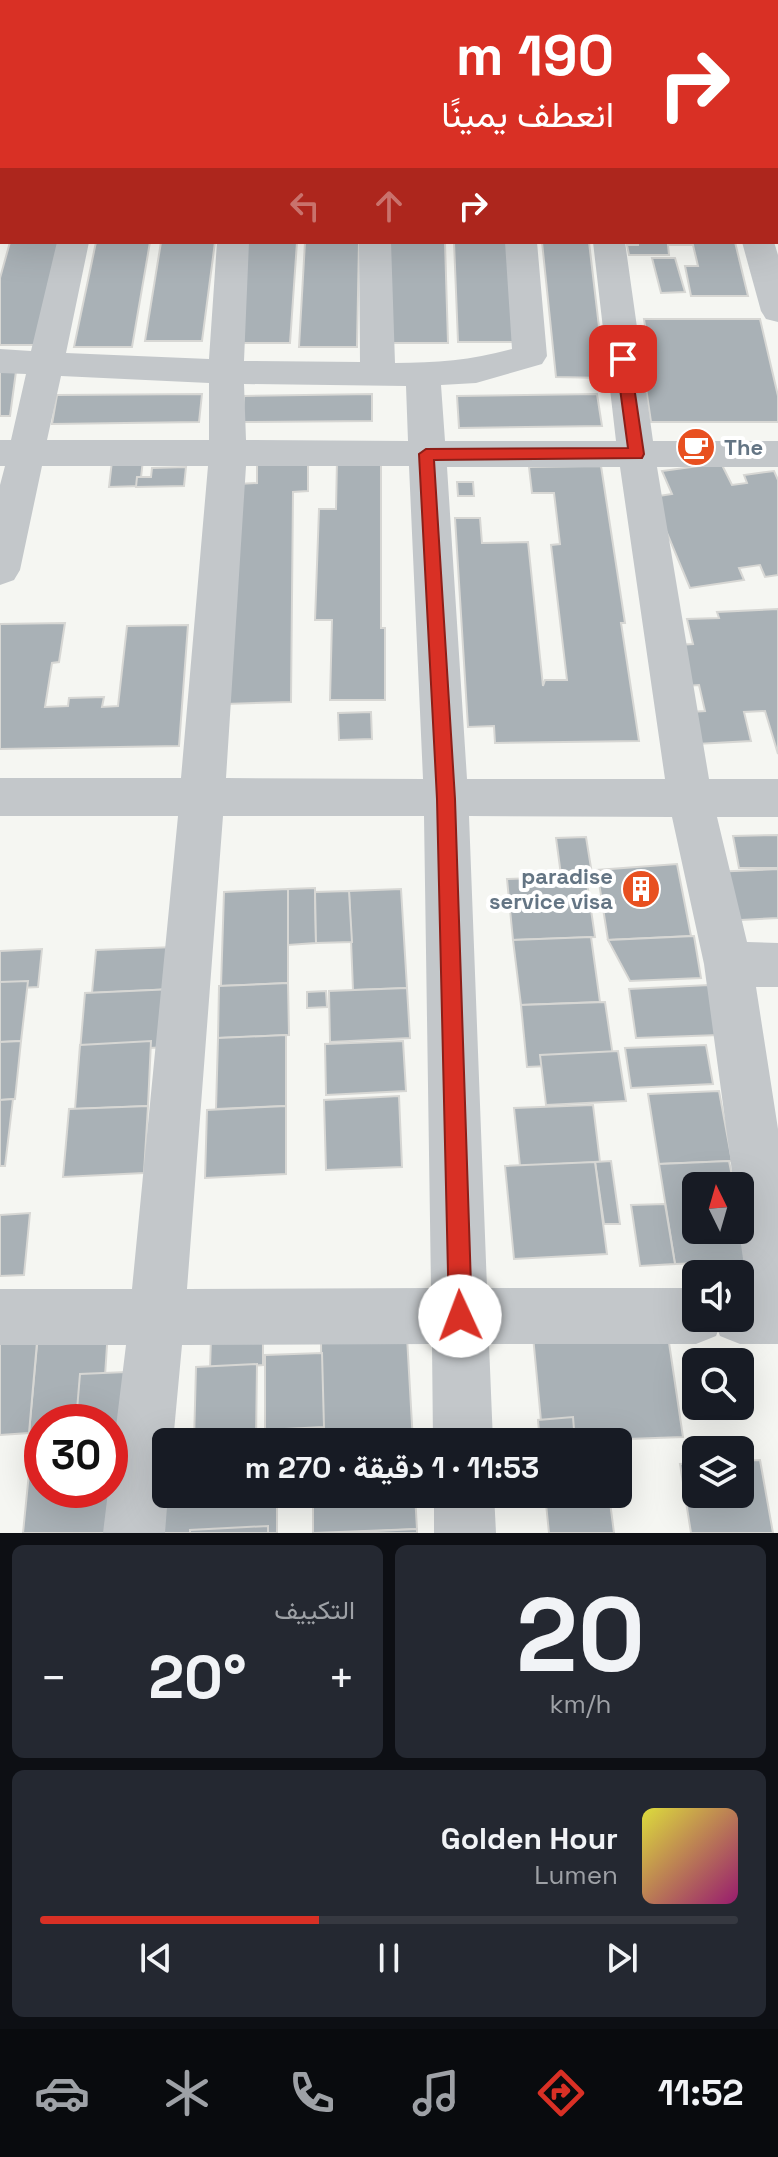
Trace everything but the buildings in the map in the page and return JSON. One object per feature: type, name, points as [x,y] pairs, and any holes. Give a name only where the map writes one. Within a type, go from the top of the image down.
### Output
[{"type":"street","points":[[0,570],[12,453],[47,361],[73,244]]},
{"type":"street","points":[[134,1533],[157,1316],[202,797],[228,454],[226,372],[233,244]]},
{"type":"street","points":[[375,244],[378,373]]},
{"type":"street","points":[[0,361],[226,372],[423,375],[476,371],[530,356],[521,244]]},
{"type":"street","points":[[609,244],[637,454],[690,796],[728,964],[770,1197],[778,1309]]},
{"type":"street","points":[[759,244],[778,311]]},
{"type":"street","points":[[423,375],[446,799],[463,1428]]},
{"type":"street","points":[[12,453],[778,454]]},
{"type":"street","points":[[0,797],[778,798]]},
{"type":"street","points":[[728,964],[778,965]]},
{"type":"street","points":[[0,1317],[682,1316]]},
{"type":"street","points":[[754,1316],[778,1316]]},
{"type":"street","points":[[464,1508],[465,1533]]},
{"type":"place","name":"The","points":[[696,447]]},
{"type":"place","name":"paradise service visa","points":[[641,889]]},
{"type":"route","points":[[460,1316],[446,799],[426,454],[637,454],[623,359]]}]
